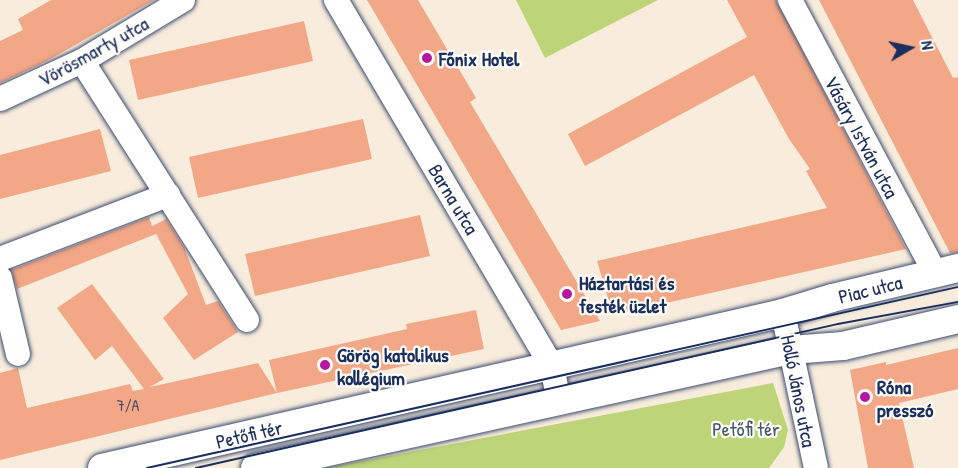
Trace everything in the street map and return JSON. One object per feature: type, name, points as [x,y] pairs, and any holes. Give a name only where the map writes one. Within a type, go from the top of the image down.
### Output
[{"type":"street","name":"Vörösmarty utca","points":[[0,99],[82,61],[183,0]]},
{"type":"street","name":"Barna utca","points":[[336,0],[552,366],[559,402]]},
{"type":"street","name":"Vásáry István utca","points":[[790,0],[946,270]]},
{"type":"street","points":[[82,61],[247,320]]},
{"type":"street","points":[[0,259],[168,195]]},
{"type":"street","name":"Piac utca","points":[[783,313],[946,270]]},
{"type":"street","points":[[0,278],[18,354]]},
{"type":"street","name":"Petőfi tér","points":[[102,468],[783,313]]},
{"type":"street","name":"Holló János utca","points":[[783,313],[791,350],[808,465]]},
{"type":"street","points":[[791,350],[843,346],[958,319]]},
{"type":"street","name":"Petőfi tér","points":[[255,468],[791,350]]},
{"type":"green space","points":[[516,0],[658,0],[545,58]]},
{"type":"green space","name":"Petőfi tér","points":[[773,383],[788,430],[784,447],[769,468],[325,468]]},
{"type":"building","points":[[51,0],[154,0],[47,61],[0,83],[0,41],[23,30],[18,19]]},
{"type":"building","points":[[367,0],[418,0],[476,98],[470,102],[600,321],[561,330]]},
{"type":"building","points":[[727,0],[776,0],[906,249],[613,315],[597,261],[827,208],[806,171],[810,169],[789,139],[754,75],[585,166],[568,134],[747,37]]},
{"type":"building","points":[[819,0],[913,0],[953,78],[958,77],[958,252],[950,253]]},
{"type":"building","points":[[304,21],[313,61],[138,100],[129,60]]},
{"type":"building","points":[[363,119],[372,159],[198,198],[189,157]]},
{"type":"building","points":[[100,129],[111,171],[0,199],[0,155]]},
{"type":"building","points":[[420,215],[430,256],[255,296],[245,254]]},
{"type":"building","points":[[149,217],[152,226],[166,219],[184,247],[206,305],[218,301],[238,332],[194,360],[163,318],[188,294],[156,234],[17,289],[11,270]]},
{"type":"building","points":[[92,284],[164,379],[150,387],[258,363],[277,393],[0,460],[0,373],[18,368],[27,408],[130,384],[133,391],[144,389],[112,346],[95,360],[57,308]]},
{"type":"building","name":"Görög katolikus kollégium","points":[[476,310],[484,349],[277,393],[269,360],[407,329],[406,324]]},
{"type":"building","points":[[958,348],[958,389],[899,403],[914,468],[868,468],[850,370],[886,362],[886,365]]},
{"type":"tram line","points":[[147,468],[958,287]]},
{"type":"tram line","points":[[196,468],[838,324],[958,302]]},
{"type":"place","name":"Főnix Hotel","points":[[427,58]]},
{"type":"place","name":"Háztartási és festék üzlet","points":[[567,294]]},
{"type":"place","name":"Görög katolikus kollégium","points":[[325,365]]},
{"type":"place","name":"Róna presszó","points":[[865,397]]}]
